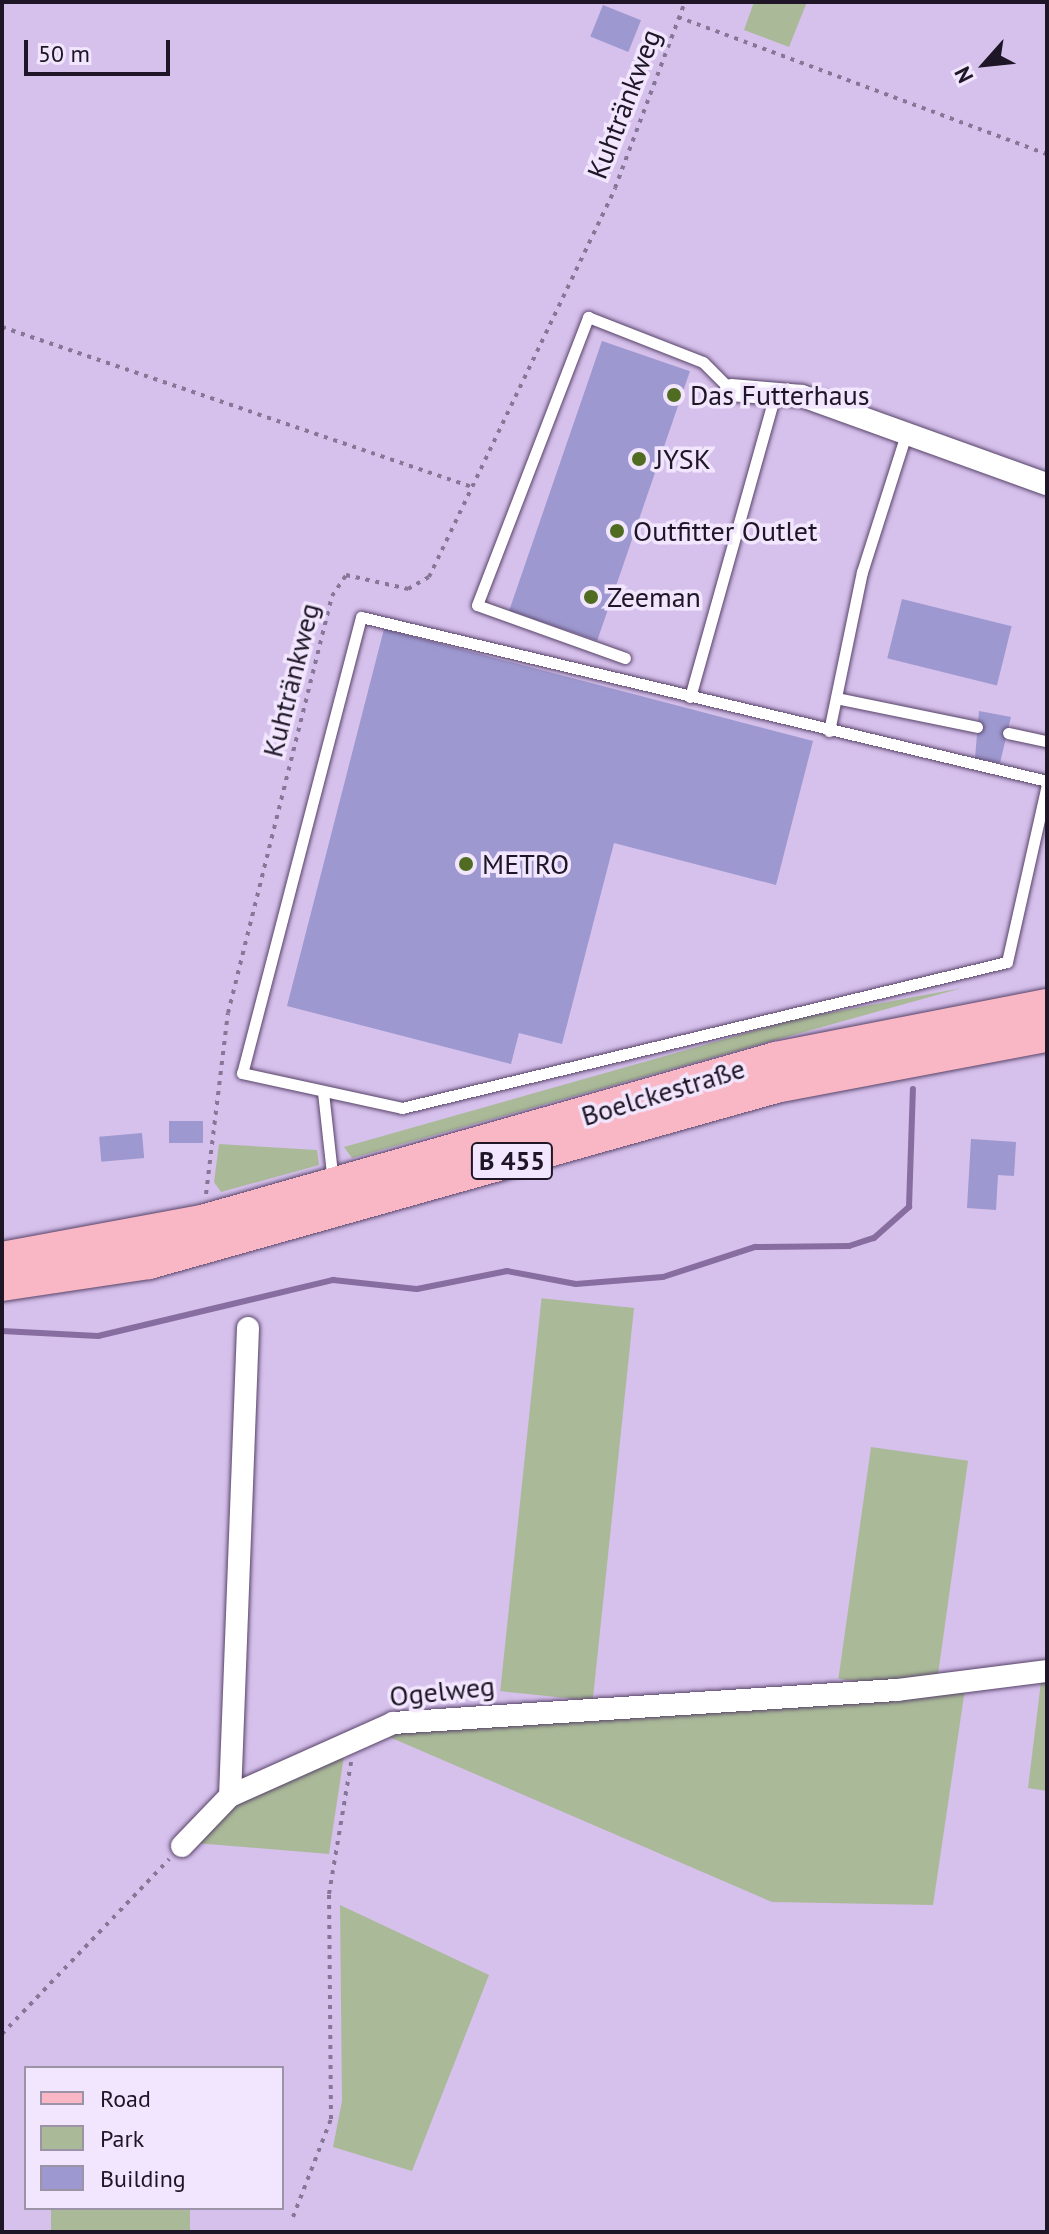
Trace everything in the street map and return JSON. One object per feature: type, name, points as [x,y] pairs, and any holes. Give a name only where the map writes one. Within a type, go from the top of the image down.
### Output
[{"type":"main road","name":"Boelckestraße","points":[[2,1259],[202,1222],[776,1059],[1047,1006]]},
{"type":"main road","name":"Boelckestraße","points":[[2,1284],[149,1262],[776,1086],[1047,1035]]},
{"type":"street","points":[[731,390],[776,391],[1047,484]]},
{"type":"street","points":[[182,1846],[230,1796],[248,1328]]},
{"type":"street","name":"Ogelweg","points":[[230,1796],[355,1736],[393,1723],[897,1690],[1047,1671]]},
{"type":"lane","points":[[625,658],[477,605],[588,317],[703,362],[731,390]]},
{"type":"lane","points":[[690,697],[776,391]]},
{"type":"lane","points":[[829,731],[862,572],[906,434]]},
{"type":"lane","points":[[361,617],[690,697],[1047,783],[1007,962],[402,1108],[242,1073],[361,617]]},
{"type":"lane","points":[[836,698],[977,727]]},
{"type":"lane","points":[[1008,733],[1047,741]]},
{"type":"lane","points":[[323,1092],[334,1185]]},
{"type":"path","name":"Kuhtränkweg","points":[[202,1222],[228,1013],[332,596],[353,574],[396,588],[419,586],[473,487],[615,188],[685,2]]},
{"type":"path","points":[[678,17],[1047,154]]},
{"type":"path","points":[[2,327],[473,487]]},
{"type":"path","points":[[293,2217],[331,2119],[329,1894],[355,1736]]},
{"type":"path","points":[[2,2034],[182,1846]]},
{"type":"green space","points":[[754,2],[807,2],[789,47],[744,30]]},
{"type":"green space","points":[[962,988],[352,1158],[344,1147],[796,1019]]},
{"type":"green space","points":[[219,1144],[317,1150],[319,1165],[221,1192],[214,1182]]},
{"type":"green space","points":[[542,1298],[634,1308],[593,1701],[500,1691]]},
{"type":"green space","points":[[871,1447],[968,1461],[935,1692],[838,1679]]},
{"type":"green space","points":[[1047,1681],[1047,1791],[1028,1788],[1041,1682]]},
{"type":"green space","points":[[965,1689],[933,1905],[772,1902],[380,1733]]},
{"type":"green space","points":[[344,1756],[329,1854],[195,1843],[243,1798]]},
{"type":"green space","points":[[340,1905],[489,1975],[412,2171],[333,2147],[342,2101]]},
{"type":"green space","points":[[51,2210],[190,2210],[190,2232],[51,2232]]},
{"type":"building","points":[[603,5],[641,20],[628,52],[590,37]]},
{"type":"building","points":[[602,341],[690,371],[597,641],[509,610]]},
{"type":"building","points":[[902,599],[1012,626],[997,686],[887,658]]},
{"type":"building","name":"METRO","points":[[384,629],[813,741],[776,885],[614,843],[562,1044],[519,1033],[511,1064],[287,1006]]},
{"type":"building","points":[[979,711],[1011,717],[1000,763],[975,758]]},
{"type":"building","points":[[169,1121],[203,1121],[203,1143],[169,1143]]},
{"type":"building","points":[[142,1133],[144,1158],[101,1162],[99,1137]]},
{"type":"building","points":[[971,1139],[1016,1142],[1014,1176],[998,1175],[996,1210],[967,1208]]},
{"type":"waterway","points":[[2,1331],[98,1336],[333,1280],[417,1289],[507,1271],[576,1284],[663,1277],[755,1247],[849,1246],[874,1238],[909,1207],[913,1089]]},
{"type":"place","name":"Das Futterhaus","points":[[674,395]]},
{"type":"place","name":"JYSK","points":[[639,459]]},
{"type":"place","name":"Outfitter Outlet","points":[[617,531]]},
{"type":"place","name":"Zeeman","points":[[591,597]]},
{"type":"place","name":"METRO","points":[[466,864]]}]
